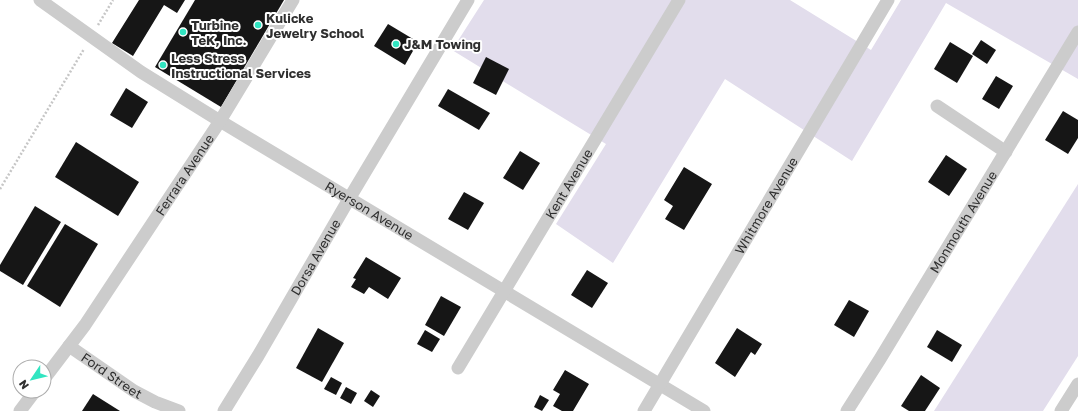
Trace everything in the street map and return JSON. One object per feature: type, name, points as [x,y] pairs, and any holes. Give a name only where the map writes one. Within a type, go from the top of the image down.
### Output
[{"type":"street","name":"Ferrara Avenue","points":[[52,368],[89,318],[220,121],[293,0]]},
{"type":"street","name":"Dorsa Avenue","points":[[224,411],[258,356],[349,198],[468,0]]},
{"type":"street","name":"Kent Avenue","points":[[458,368],[679,0]]},
{"type":"street","name":"Whitmore Avenue","points":[[644,411],[888,0]]},
{"type":"street","name":"Ryerson Avenue","points":[[48,2],[91,37],[141,72],[220,121],[704,411]]},
{"type":"street","name":"Monmouth Avenue","points":[[847,411],[1078,32]]},
{"type":"street","points":[[937,106],[1006,152]]},
{"type":"street","name":"Ford Street","points":[[69,346],[134,391],[155,402],[180,411]]},
{"type":"street","points":[[1061,411],[1078,384]]},
{"type":"street","points":[[20,411],[29,399]]},
{"type":"path","points":[[0,189],[113,0]]},
{"type":"shaded area","points":[[484,0],[790,0],[871,50],[901,0],[1078,0],[1078,79],[946,3],[852,161],[725,79],[613,263],[556,224],[606,144],[452,50]]},
{"type":"shaded area","points":[[1078,184],[1078,356],[1043,411],[934,411]]},
{"type":"building","points":[[139,0],[185,0],[177,13],[164,5],[133,56],[112,43]]},
{"type":"building","points":[[195,0],[284,0],[221,107],[155,67]]},
{"type":"building","name":"J&M Towing","points":[[388,24],[418,42],[405,65],[374,46]]},
{"type":"building","points":[[981,40],[996,50],[987,64],[972,54]]},
{"type":"building","points":[[950,42],[973,56],[957,83],[934,69]]},
{"type":"building","points":[[486,57],[509,69],[496,95],[473,83]]},
{"type":"building","points":[[996,76],[1013,86],[999,109],[982,99]]},
{"type":"building","points":[[126,88],[148,102],[132,128],[110,115]]},
{"type":"building","points":[[448,89],[490,113],[479,130],[438,106]]},
{"type":"building","points":[[1063,111],[1078,120],[1078,138],[1068,154],[1045,140]]},
{"type":"building","points":[[76,142],[139,182],[118,216],[55,177]]},
{"type":"building","points":[[520,151],[540,163],[523,190],[503,178]]},
{"type":"building","points":[[946,155],[967,169],[949,196],[928,182]]},
{"type":"building","points":[[684,167],[712,184],[684,230],[665,219],[673,206],[664,200]]},
{"type":"building","points":[[464,192],[484,203],[468,230],[448,219]]},
{"type":"building","points":[[35,206],[61,222],[23,285],[0,271],[0,265]]},
{"type":"building","points":[[65,224],[98,244],[60,307],[27,286]]},
{"type":"building","points":[[366,257],[401,278],[388,299],[369,287],[364,294],[351,287],[356,279],[353,278]]},
{"type":"building","points":[[587,270],[608,283],[592,308],[571,295]]},
{"type":"building","points":[[441,296],[461,307],[444,336],[425,325]]},
{"type":"building","points":[[849,300],[869,311],[854,337],[834,325]]},
{"type":"building","points":[[318,328],[344,343],[322,382],[296,368]]},
{"type":"building","points":[[737,328],[762,344],[755,355],[751,352],[735,377],[715,363]]},
{"type":"building","points":[[425,330],[440,339],[432,352],[417,344]]},
{"type":"building","points":[[937,330],[962,345],[952,362],[927,347]]},
{"type":"building","points":[[565,370],[589,384],[573,411],[562,411],[553,406],[560,394],[553,390]]},
{"type":"building","points":[[921,375],[940,388],[925,411],[909,411],[901,406]]},
{"type":"building","points":[[331,377],[342,383],[336,395],[324,389]]},
{"type":"building","points":[[346,387],[357,393],[351,404],[340,398]]},
{"type":"building","points":[[371,390],[380,396],[373,407],[364,401]]},
{"type":"building","points":[[93,394],[120,411],[82,411]]},
{"type":"building","points":[[540,395],[549,400],[542,411],[534,407]]},
{"type":"place","name":"Kulicke Jewelry School","points":[[258,25]]},
{"type":"place","name":"Turbine TeK, Inc.","points":[[183,32]]},
{"type":"place","name":"J&M Towing","points":[[396,44]]},
{"type":"place","name":"Less Stress Instructional Services","points":[[163,65]]}]
